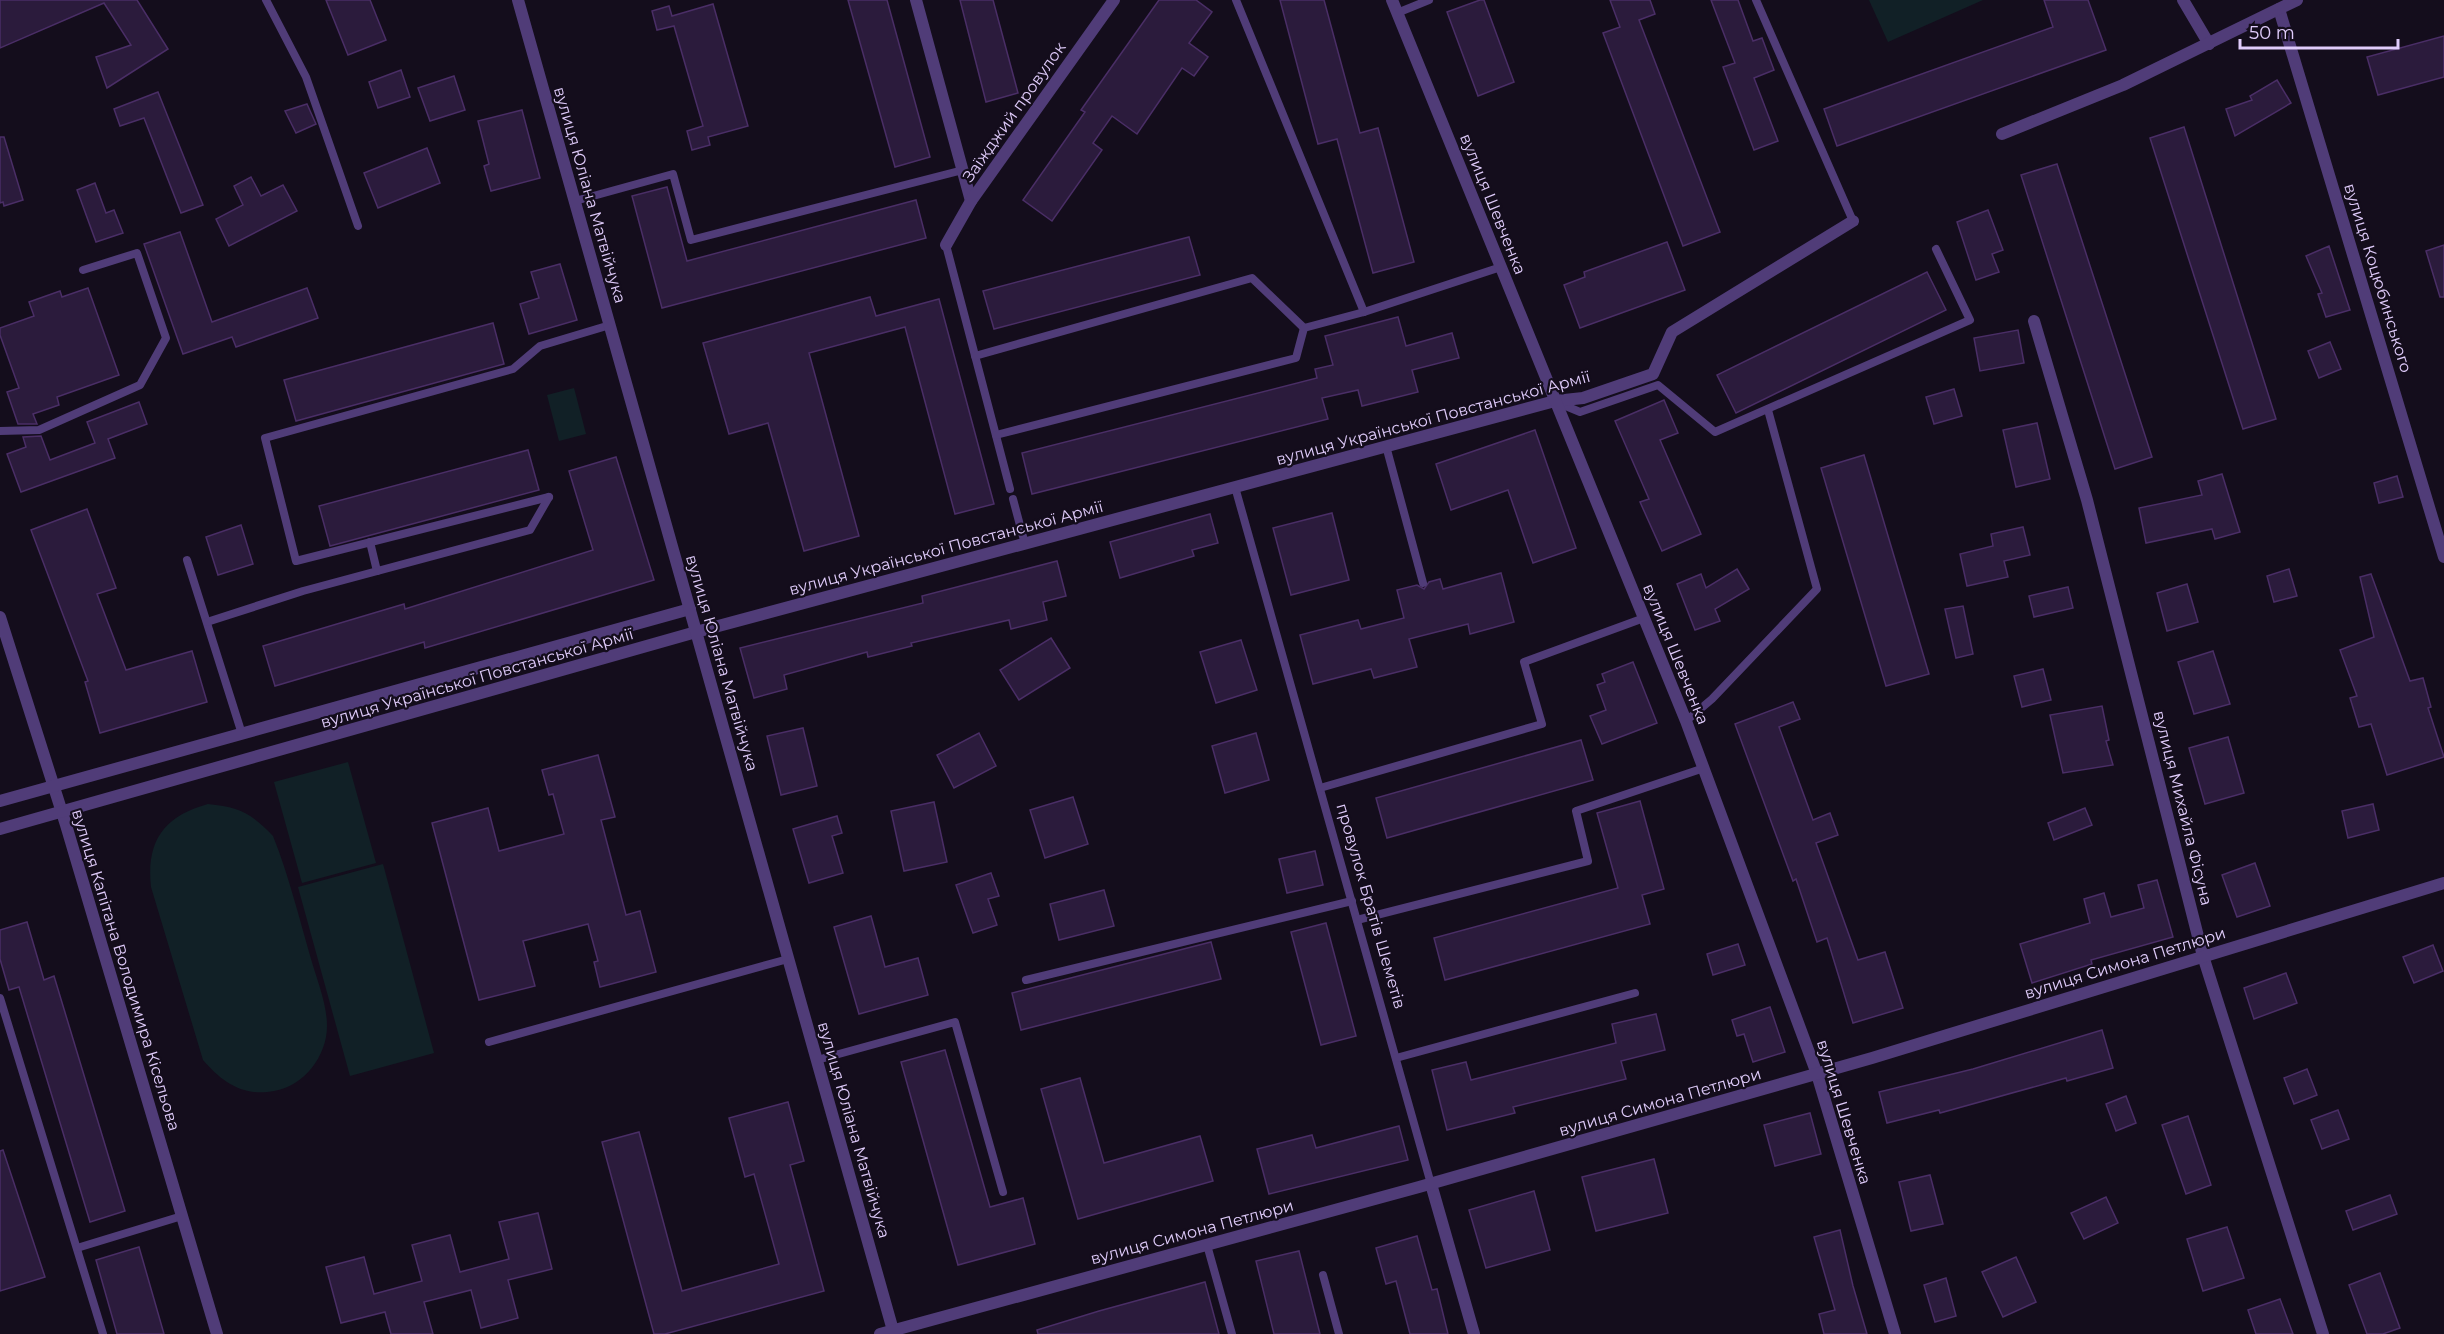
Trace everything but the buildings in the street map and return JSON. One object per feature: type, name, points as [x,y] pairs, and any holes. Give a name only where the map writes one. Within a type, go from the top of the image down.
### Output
[{"type":"street","name":"вулиця Юліана Матвійчука","points":[[518,0],[893,1332]]},
{"type":"street","points":[[916,0],[971,201]]},
{"type":"street","name":"Заїжджий провулок","points":[[946,245],[971,201],[1114,0]]},
{"type":"street","name":"вулиця Шевченка","points":[[1392,0],[1704,768],[1817,1074],[1894,1334]]},
{"type":"street","points":[[2183,0],[2209,44]]},
{"type":"street","points":[[2002,134],[2123,85],[2297,0]]},
{"type":"street","name":"вулиця Коцюбинського","points":[[2279,9],[2444,557]]},
{"type":"street","name":"вулиця Української Повстанської Армії","points":[[0,829],[696,632],[1555,401],[1583,398],[1653,375],[1672,332],[1853,222]]},
{"type":"street","name":"вулиця Михайла Фісуна","points":[[2034,321],[2087,500],[2203,956],[2323,1334]]},
{"type":"street","name":"вулиця Української Повстанської Армії","points":[[0,801],[690,609]]},
{"type":"street","name":"вулиця Капітана Володимира Кісельова","points":[[0,617],[62,813],[217,1334]]},
{"type":"street","name":"вулиця Симона Петлюри","points":[[880,1334],[1431,1184],[1817,1074],[2444,883]]},
{"type":"street","name":"провулок Братів Шеметів","points":[[1431,1184],[1474,1334]]},
{"type":"lane","points":[[266,0],[306,77],[358,226]]},
{"type":"lane","points":[[1236,0],[1364,312]]},
{"type":"lane","points":[[1397,13],[1429,0]]},
{"type":"lane","points":[[1756,0],[1853,222]]},
{"type":"lane","points":[[575,201],[673,174],[692,240],[963,170]]},
{"type":"lane","points":[[946,245],[1010,489]]},
{"type":"lane","points":[[1555,401],[1580,412],[1658,385],[1715,432],[1970,320],[1936,249]]},
{"type":"lane","points":[[0,431],[39,430],[140,385],[166,338],[136,253],[82,270]]},
{"type":"lane","points":[[1304,328],[1364,312],[1501,267]]},
{"type":"lane","points":[[975,356],[1252,278],[1304,328]]},
{"type":"lane","points":[[207,622],[303,591],[530,531],[549,497],[296,561],[264,438],[513,369],[540,346],[610,325]]},
{"type":"lane","points":[[996,435],[1296,358],[1304,328]]},
{"type":"lane","points":[[1686,721],[1712,699],[1816,589],[1768,410]]},
{"type":"lane","points":[[1386,446],[1423,583]]},
{"type":"lane","name":"провулок Братів Шеметів","points":[[1235,487],[1431,1184]]},
{"type":"lane","points":[[1013,499],[1025,544]]},
{"type":"lane","points":[[370,542],[377,571]]},
{"type":"lane","points":[[187,560],[242,734]]},
{"type":"lane","points":[[1320,788],[1542,724],[1524,662],[1644,618]]},
{"type":"lane","points":[[1357,920],[1588,861],[1576,811],[1704,768]]},
{"type":"lane","points":[[1026,980],[1352,901]]},
{"type":"lane","points":[[489,1042],[788,958]]},
{"type":"lane","points":[[1396,1058],[1635,993]]},
{"type":"lane","points":[[0,998],[103,1334]]},
{"type":"lane","points":[[817,1060],[955,1022],[1003,1192]]},
{"type":"lane","points":[[77,1248],[182,1216]]},
{"type":"lane","points":[[1207,1245],[1232,1334]]},
{"type":"lane","points":[[1323,1275],[1339,1334]]},
{"type":"shaded area","points":[[1869,0],[1983,0],[1888,42]]},
{"type":"shaded area","points":[[574,388],[586,434],[559,441],[547,395]]},
{"type":"shaded area","points":[[348,762],[376,863],[302,883],[274,782]]},
{"type":"shaded area","points":[[208,804],[244,812],[273,836],[324,1001],[327,1018],[326,1037],[318,1058],[312,1068],[295,1083],[274,1091],[243,1090],[218,1075],[203,1060],[151,887],[152,856],[161,833],[169,823],[180,816]]},
{"type":"shaded area","points":[[383,864],[434,1053],[350,1076],[298,887]]}]
